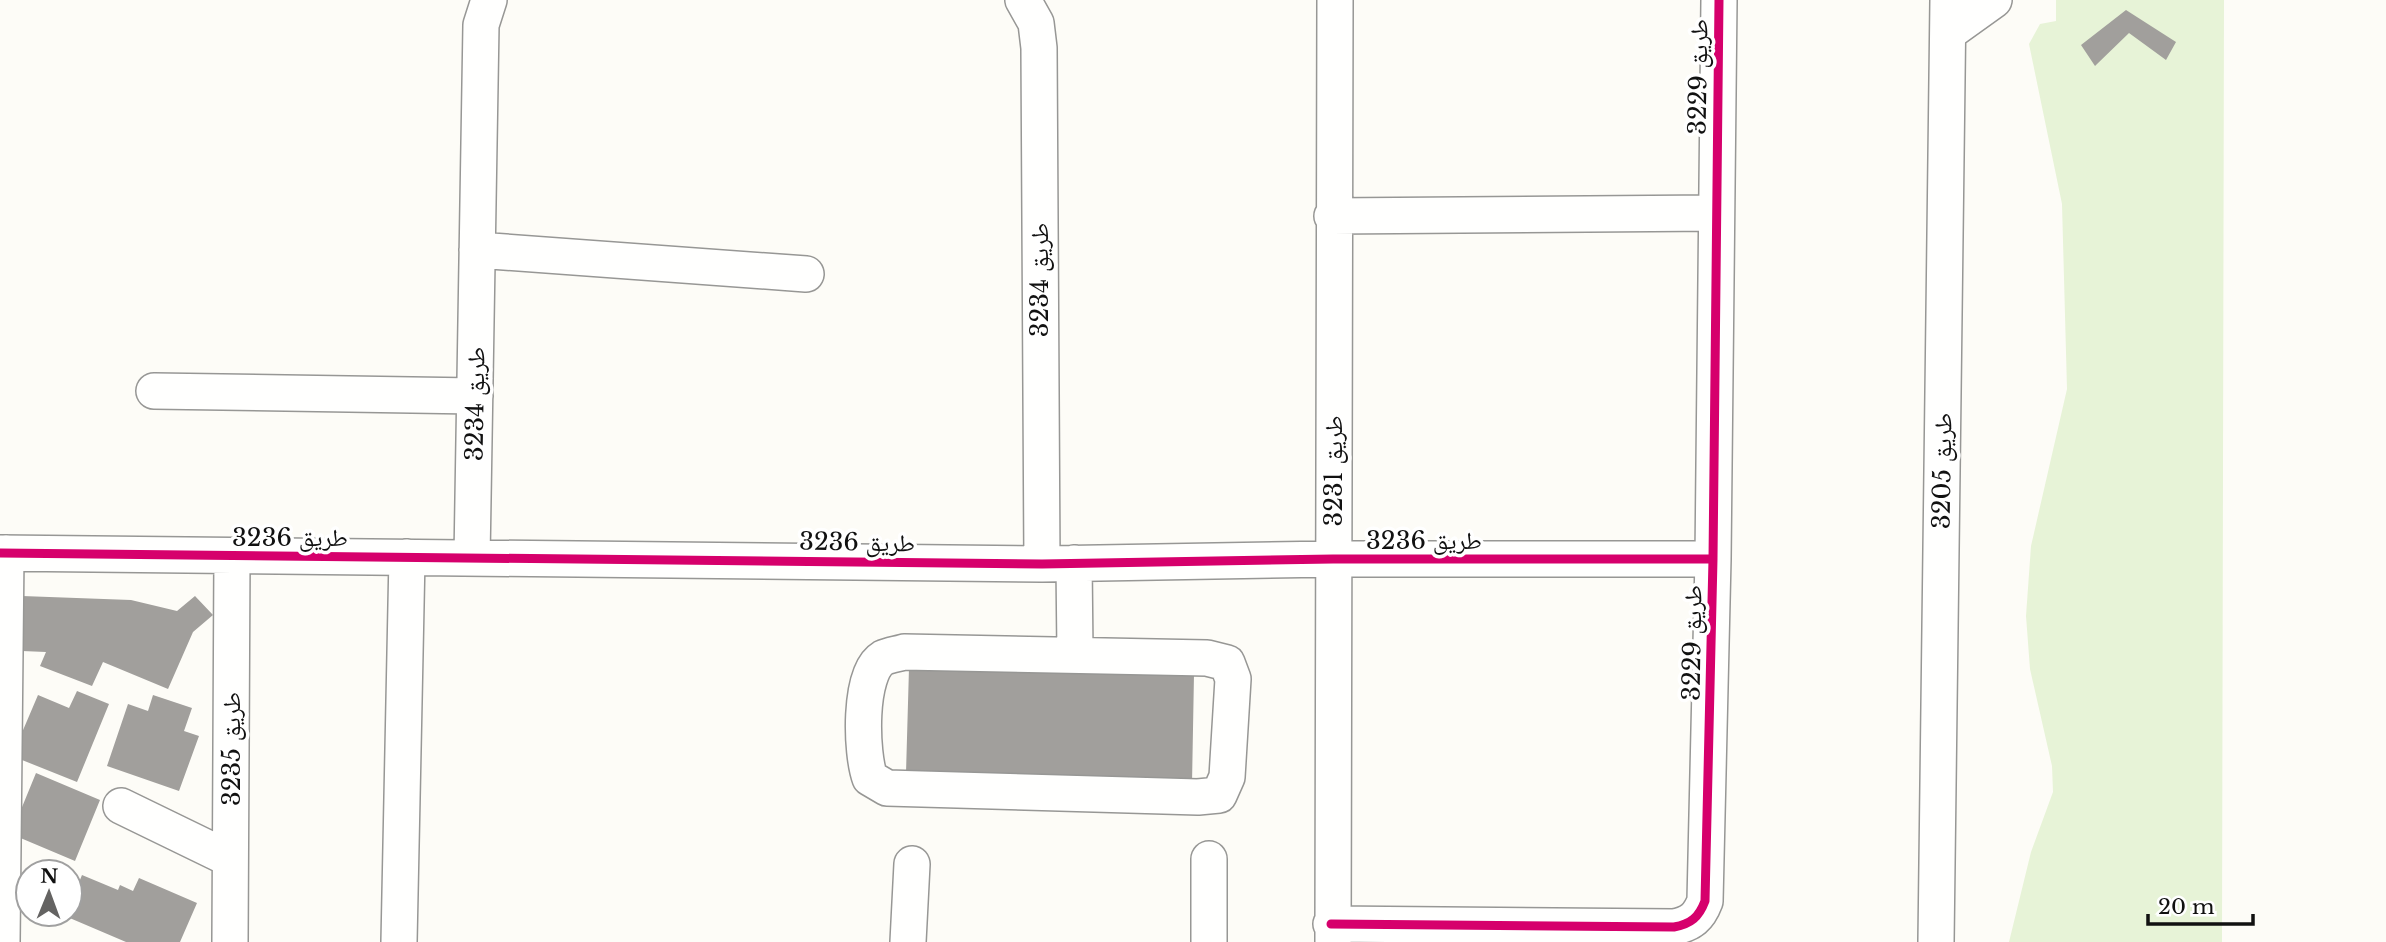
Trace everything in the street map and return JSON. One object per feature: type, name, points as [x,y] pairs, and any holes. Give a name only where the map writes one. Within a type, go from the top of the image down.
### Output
[{"type":"street","name":"طريق 3234","points":[[472,558],[481,25],[489,0]]},
{"type":"street","name":"طريق 3234","points":[[1023,0],[1036,23],[1038,48],[1058,563],[1074,653]]},
{"type":"street","name":"طريق 3231","points":[[1332,933],[1332,216],[1335,0]]},
{"type":"street","name":"طريق 3229","points":[[1332,933],[1674,927],[1695,919],[1705,901],[1713,559],[1719,0]]},
{"type":"street","points":[[1948,17],[1994,0]]},
{"type":"street","name":"طريق 3205","points":[[1936,942],[1948,17]]},
{"type":"street","points":[[1332,216],[1715,213]]},
{"type":"street","points":[[477,250],[806,274]]},
{"type":"street","points":[[153,391],[475,396]]},
{"type":"street","points":[[2,942],[3,553]]},
{"type":"street","name":"طريق 3236","points":[[3,553],[1058,563],[1333,559],[1713,559]]},
{"type":"street","name":"طريق 3235","points":[[230,942],[232,556]]},
{"type":"street","points":[[399,942],[407,557]]},
{"type":"street","points":[[904,652],[1074,653],[1208,657],[1227,663],[1233,679],[1227,777],[1219,795],[1198,797],[887,788],[870,778],[864,762],[866,681],[881,659],[904,652]]},
{"type":"street","points":[[121,806],[230,859]]},
{"type":"street","points":[[1209,859],[1209,942]]},
{"type":"street","points":[[908,942],[912,863]]},
{"type":"green space","points":[[2056,0],[2224,0],[2222,942],[2009,942],[2031,852],[2053,792],[2052,766],[2030,669],[2026,616],[2031,546],[2067,389],[2062,204],[2029,44],[2040,24],[2056,21]]},
{"type":"building","points":[[2126,10],[2176,42],[2166,60],[2129,33],[2095,66],[2081,45]]},
{"type":"building","points":[[22,596],[131,600],[177,611],[195,596],[213,615],[193,632],[168,689],[103,662],[92,686],[40,666],[46,652],[22,651]]},
{"type":"building","points":[[909,668],[1194,674],[1192,784],[906,773]]},
{"type":"building","points":[[77,691],[109,704],[77,782],[12,756],[38,695],[69,708]]},
{"type":"building","points":[[153,695],[192,708],[184,731],[199,736],[179,791],[107,766],[128,704],[148,711]]},
{"type":"building","points":[[36,773],[100,800],[76,858],[68,858],[11,834]]},
{"type":"building","points":[[84,876],[118,890],[120,885],[133,891],[139,878],[197,903],[180,942],[126,942],[84,924]]},
{"type":"cycle path","points":[[1331,924],[1674,927],[1694,919],[1705,901],[1713,559],[1719,0]]},
{"type":"cycle path","points":[[0,553],[1042,564],[1333,559],[1713,559]]}]
